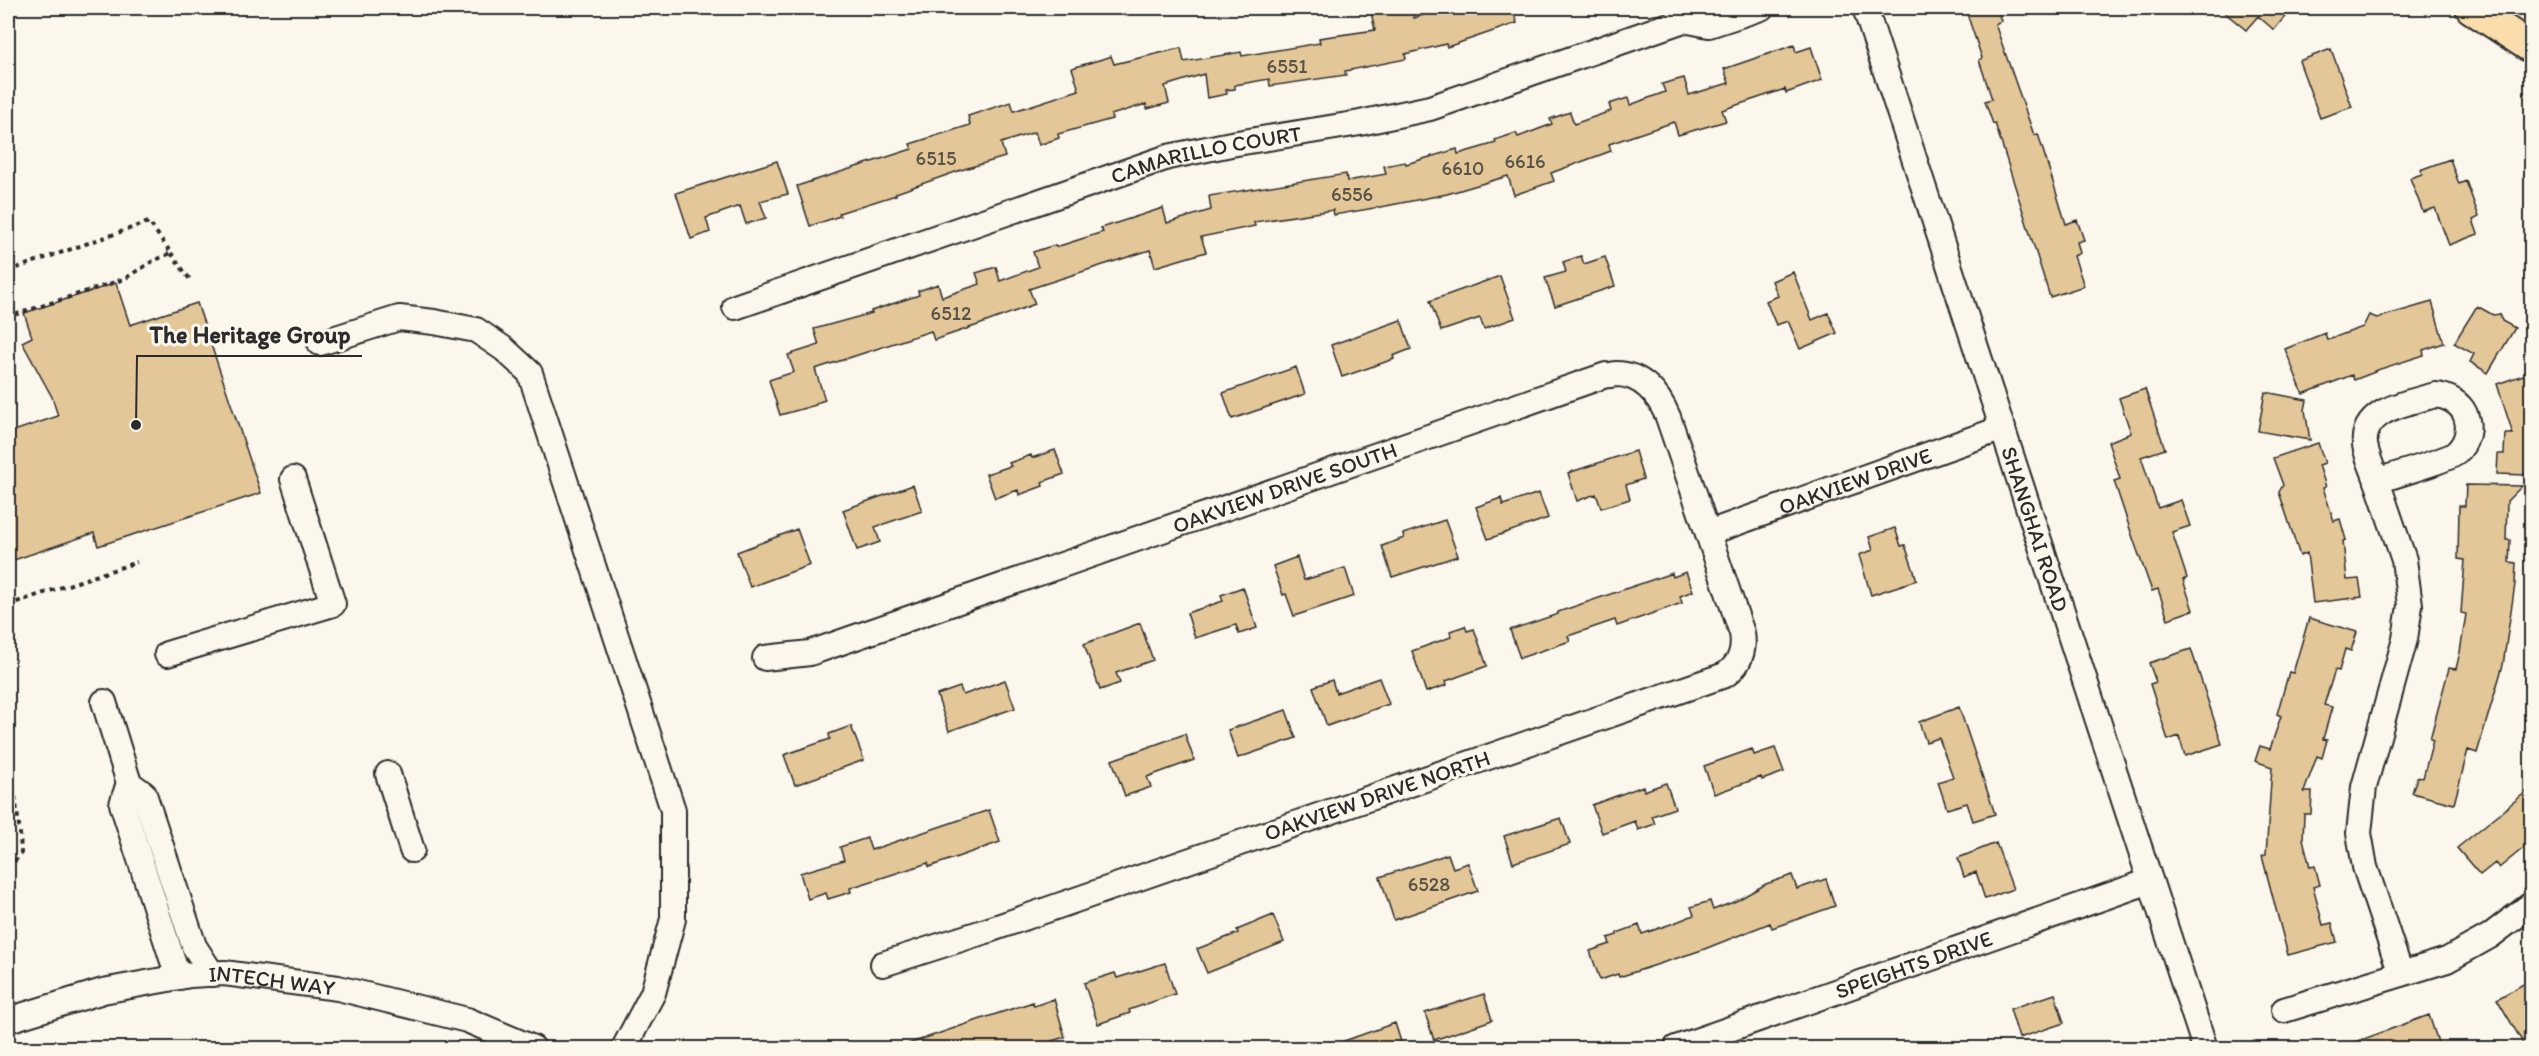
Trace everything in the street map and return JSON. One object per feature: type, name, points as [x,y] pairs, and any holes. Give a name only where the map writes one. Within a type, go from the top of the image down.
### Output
[{"type":"main road","points":[[2472,8],[2532,48]]},
{"type":"street","name":"CAMARILLO COURT","points":[[735,307],[1147,163],[1231,144],[1360,123],[1430,108],[1689,14],[1709,25],[1761,8]]},
{"type":"street","name":"SHANGHAI ROAD","points":[[1865,8],[2205,1048]]},
{"type":"street","points":[[320,343],[399,318],[434,322],[476,330],[504,349],[530,373],[673,810],[673,919],[653,993],[624,1048]]},
{"type":"street","name":"OAKVIEW DRIVE SOUTH","points":[[765,658],[810,652],[1606,375],[1616,374],[1635,378],[1648,386],[1661,400],[1708,533]]},
{"type":"street","name":"OAKVIEW DRIVE","points":[[1708,533],[2002,428]]},
{"type":"street","points":[[167,654],[333,604],[293,479]]},
{"type":"street","points":[[2377,481],[2406,569],[2410,605],[2405,639],[2364,787],[2360,806],[2359,833],[2365,867],[2401,974]]},
{"type":"street","name":"OAKVIEW DRIVE NORTH","points":[[883,964],[986,931],[1725,675],[1740,657],[1744,642],[1708,533]]},
{"type":"street","points":[[104,702],[129,783],[122,804],[178,977]]},
{"type":"street","points":[[388,774],[412,850]]},
{"type":"street","points":[[129,783],[144,794],[194,946],[213,974]]},
{"type":"street","points":[[137,847],[160,840]]},
{"type":"street","name":"SPEIGHTS DRIVE","points":[[1676,1048],[2150,881]]},
{"type":"street","points":[[2284,1010],[2460,954],[2490,936],[2532,904]]},
{"type":"street","name":"INTECH WAY","points":[[8,1020],[103,991],[178,977],[224,973],[338,988],[467,1020],[533,1048]]},
{"type":"path","points":[[8,271],[149,222],[190,281]]},
{"type":"path","points":[[8,317],[124,279],[171,253]]},
{"type":"path","points":[[8,605],[137,562]]},
{"type":"path","points":[[8,743],[21,853],[8,870]]},
{"type":"path","points":[[8,792],[13,786]]},
{"type":"building","points":[[1370,8],[1412,8],[1414,18],[1444,8],[1512,8],[1517,23],[1447,47],[1446,44],[1405,54],[1406,59],[1345,71],[1346,75],[1270,86],[1269,79],[1235,85],[1235,89],[1226,90],[1227,94],[1207,98],[1204,74],[1165,86],[1169,103],[1147,109],[1146,104],[1111,115],[1112,119],[1058,134],[1059,138],[1039,145],[1035,132],[1001,143],[1005,157],[839,213],[840,216],[810,226],[797,186],[912,149],[910,144],[970,125],[968,116],[1011,102],[1014,111],[1079,90],[1072,68],[1111,56],[1114,64],[1181,48],[1184,62],[1241,52],[1242,56],[1320,43],[1319,38],[1375,30]]},
{"type":"building","points":[[1965,8],[1997,8],[2001,21],[1995,24],[2034,135],[2038,134],[2066,224],[2077,220],[2084,240],[2077,242],[2080,253],[2074,256],[2084,286],[2050,297],[1995,123],[1993,124],[1985,101],[1992,99],[1979,60],[1982,58]]},
{"type":"building","points":[[2219,8],[2292,8],[2274,30],[2258,16],[2246,30]]},
{"type":"building","points":[[1794,45],[1796,52],[1811,47],[1822,80],[1786,93],[1785,89],[1722,110],[1726,121],[1678,135],[1674,122],[1609,144],[1611,151],[1551,173],[1554,181],[1514,195],[1508,176],[1447,194],[1386,206],[1334,215],[1333,210],[1254,222],[1255,226],[1201,237],[1206,252],[1155,267],[1150,250],[1029,289],[1035,304],[981,324],[934,340],[931,331],[815,369],[825,400],[816,405],[780,415],[769,380],[794,372],[788,355],[819,345],[814,329],[872,313],[871,311],[919,295],[918,291],[938,284],[942,297],[980,284],[976,273],[996,267],[1000,281],[1038,267],[1033,252],[1103,232],[1101,228],[1163,208],[1167,223],[1211,210],[1209,196],[1346,174],[1347,181],[1386,174],[1384,166],[1405,162],[1406,164],[1457,149],[1458,154],[1496,143],[1495,140],[1516,133],[1518,137],[1552,124],[1550,119],[1570,112],[1574,124],[1611,111],[1609,104],[1628,98],[1630,105],[1665,92],[1662,84],[1684,78],[1689,95],[1729,83],[1724,69]]},
{"type":"building","points":[[2331,49],[2352,107],[2320,118],[2299,61]]},
{"type":"building","points":[[2450,159],[2459,184],[2466,181],[2479,217],[2473,220],[2478,234],[2449,245],[2435,208],[2423,212],[2410,178],[2422,174],[2420,170]]},
{"type":"building","points":[[777,161],[788,194],[760,201],[766,218],[746,224],[740,206],[706,218],[710,232],[691,239],[676,193]]},
{"type":"building","points":[[1581,256],[1584,264],[1605,257],[1615,286],[1555,306],[1545,278],[1566,272],[1563,262]]},
{"type":"building","points":[[1793,272],[1812,320],[1828,313],[1837,333],[1800,349],[1788,321],[1776,325],[1766,301],[1778,296],[1772,281]]},
{"type":"building","points":[[1500,276],[1515,318],[1484,329],[1480,318],[1441,331],[1430,301]]},
{"type":"building","points":[[116,283],[130,325],[197,303],[261,493],[98,546],[94,533],[8,562],[8,433],[58,416],[52,397],[22,342],[32,337],[24,313]]},
{"type":"building","points":[[2432,302],[2444,343],[2423,350],[2424,355],[2354,380],[2352,375],[2303,394],[2285,349],[2325,333],[2327,340],[2363,327],[2369,315],[2377,318]]},
{"type":"building","points":[[2477,306],[2493,315],[2500,314],[2502,321],[2515,328],[2488,373],[2470,362],[2474,354],[2454,343]]},
{"type":"building","points":[[1401,320],[1411,349],[1393,356],[1394,359],[1342,377],[1331,345]]},
{"type":"building","points":[[1296,367],[1305,394],[1232,419],[1223,393]]},
{"type":"building","points":[[2532,372],[2532,478],[2527,475],[2497,474],[2498,454],[2504,454],[2505,434],[2513,434],[2497,384]]},
{"type":"building","points":[[2145,389],[2165,449],[2141,457],[2158,508],[2181,500],[2190,526],[2172,532],[2187,578],[2183,580],[2193,610],[2168,619],[2158,589],[2152,591],[2135,544],[2114,481],[2120,479],[2108,442],[2131,433],[2119,398]]},
{"type":"building","points":[[2265,392],[2307,400],[2305,410],[2310,440],[2258,431]]},
{"type":"building","points":[[2318,443],[2325,463],[2319,465],[2326,487],[2323,488],[2334,521],[2340,519],[2346,540],[2343,541],[2347,580],[2359,579],[2362,597],[2313,603],[2307,553],[2300,556],[2279,492],[2283,485],[2273,458]]},
{"type":"building","points":[[1055,450],[1064,474],[1042,482],[1043,486],[1019,495],[1018,490],[995,498],[986,474],[1011,466],[1009,463],[1031,455],[1032,458]]},
{"type":"building","points":[[1635,451],[1643,479],[1626,485],[1630,499],[1601,508],[1596,494],[1577,501],[1568,473]]},
{"type":"building","points":[[913,485],[922,511],[875,527],[880,542],[857,550],[843,510]]},
{"type":"building","points":[[2466,485],[2522,486],[2507,501],[2506,540],[2510,540],[2509,562],[2516,563],[2503,665],[2477,753],[2468,750],[2454,804],[2412,793],[2417,777],[2423,778],[2433,740],[2430,739],[2449,668],[2456,669],[2460,652],[2466,614],[2461,613],[2465,560],[2458,559],[2459,506],[2465,506]]},
{"type":"building","points":[[1539,493],[1548,518],[1488,539],[1476,507],[1501,498],[1503,505]]},
{"type":"building","points":[[1445,520],[1458,556],[1392,577],[1382,546],[1404,538],[1403,534]]},
{"type":"building","points":[[1895,528],[1901,546],[1905,545],[1917,580],[1871,595],[1859,555],[1873,550],[1869,537]]},
{"type":"building","points":[[797,529],[810,565],[750,587],[737,552]]},
{"type":"building","points":[[1297,557],[1304,580],[1345,568],[1354,596],[1294,616],[1286,594],[1283,595],[1273,566]]},
{"type":"building","points":[[1686,572],[1693,591],[1680,596],[1682,603],[1617,626],[1615,620],[1568,636],[1570,641],[1520,658],[1510,630],[1672,573],[1673,577]]},
{"type":"building","points":[[1243,587],[1257,628],[1239,634],[1236,625],[1195,638],[1187,613],[1223,601],[1221,595]]},
{"type":"building","points":[[2309,618],[2357,632],[2351,651],[2345,649],[2339,671],[2335,670],[2324,705],[2332,707],[2323,739],[2327,740],[2322,758],[2317,756],[2304,792],[2312,792],[2311,814],[2304,814],[2303,839],[2310,867],[2315,866],[2320,885],[2313,887],[2323,925],[2332,923],[2337,942],[2288,955],[2262,856],[2266,855],[2272,767],[2255,761],[2260,746],[2270,749],[2281,716],[2277,714],[2289,672],[2293,673]]},
{"type":"building","points":[[1140,623],[1153,660],[1116,673],[1120,683],[1100,690],[1084,644]]},
{"type":"building","points":[[1465,626],[1467,631],[1474,629],[1487,666],[1446,681],[1447,685],[1426,692],[1412,651],[1451,637],[1450,631]]},
{"type":"building","points":[[2191,649],[2222,744],[2185,756],[2179,736],[2168,740],[2150,684],[2156,682],[2149,663]]},
{"type":"building","points":[[1379,678],[1389,704],[1327,726],[1313,687],[1332,680],[1336,693]]},
{"type":"building","points":[[1005,680],[1015,708],[949,731],[937,695],[960,687],[963,695]]},
{"type":"building","points":[[1959,707],[1995,814],[1973,821],[1967,803],[1947,809],[1938,782],[1953,777],[1939,738],[1926,742],[1919,722]]},
{"type":"building","points":[[1286,710],[1296,738],[1238,758],[1228,730]]},
{"type":"building","points":[[851,726],[864,760],[795,785],[784,755],[830,739],[829,734]]},
{"type":"building","points":[[1185,734],[1194,760],[1147,777],[1151,787],[1125,796],[1112,760]]},
{"type":"building","points":[[1775,748],[1784,772],[1762,780],[1761,777],[1714,794],[1704,766],[1752,749],[1754,755]]},
{"type":"building","points":[[1666,783],[1675,808],[1652,816],[1655,824],[1638,830],[1635,821],[1602,833],[1592,805],[1643,786],[1644,791]]},
{"type":"building","points":[[2532,787],[2532,841],[2499,868],[2495,863],[2480,875],[2457,848]]},
{"type":"building","points":[[989,810],[1000,842],[929,867],[928,863],[850,888],[851,892],[828,899],[826,893],[808,899],[800,873],[844,860],[840,847],[867,838],[871,850]]},
{"type":"building","points":[[1561,818],[1570,844],[1513,863],[1504,836]]},
{"type":"building","points":[[1996,843],[2013,889],[1985,899],[1976,872],[1964,877],[1958,858]]},
{"type":"building","points":[[1448,854],[1453,868],[1468,863],[1478,891],[1394,920],[1380,877]]},
{"type":"building","points":[[1792,875],[1797,889],[1826,879],[1835,906],[1772,928],[1770,923],[1702,950],[1619,977],[1618,974],[1600,980],[1590,951],[1610,944],[1608,938],[1617,933],[1639,925],[1642,934],[1694,915],[1691,907],[1710,901],[1713,910],[1736,901],[1766,884]]},
{"type":"building","points":[[1273,915],[1284,942],[1207,973],[1197,949],[1238,933],[1237,930]]},
{"type":"building","points":[[1165,963],[1175,994],[1098,1024],[1084,983],[1115,973],[1117,978]]},
{"type":"building","points":[[2532,979],[2532,1048],[2526,1048],[2497,999]]},
{"type":"building","points":[[1484,994],[1492,1020],[1434,1040],[1425,1013]]},
{"type":"building","points":[[2055,994],[2064,1023],[2019,1038],[2010,1009]]},
{"type":"building","points":[[1054,999],[1065,1037],[1028,1048],[1010,1048],[1008,1044],[993,1048],[906,1048],[905,1045],[1033,1002],[1034,1006]]},
{"type":"building","points":[[2429,1015],[2440,1048],[2346,1048],[2345,1046]]},
{"type":"building","points":[[1395,1023],[1403,1048],[1331,1048],[1330,1046]]},
{"type":"place","name":"The Heritage Group","points":[[136,425]]}]
